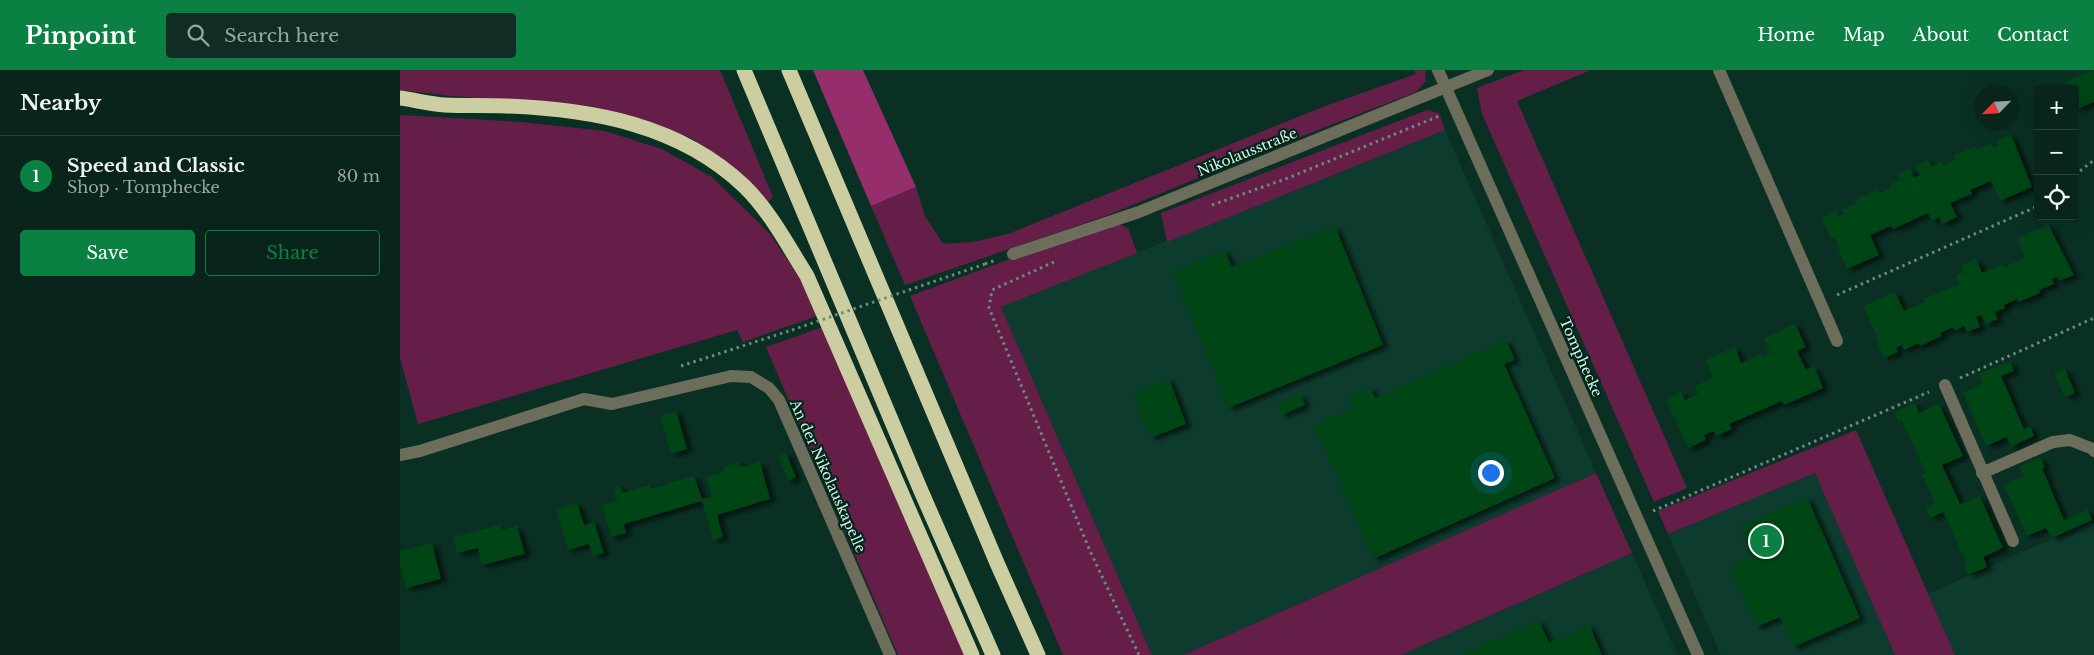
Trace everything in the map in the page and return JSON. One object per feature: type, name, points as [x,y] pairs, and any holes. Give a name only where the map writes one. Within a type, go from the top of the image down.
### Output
[{"type":"highway","points":[[744,70],[921,491],[993,655]]},
{"type":"highway","points":[[790,70],[997,563],[1038,655]]},
{"type":"highway","points":[[400,98],[445,105],[508,106],[569,111],[608,117],[645,127],[678,140],[715,161],[746,187],[776,226],[807,276],[972,655]]},
{"type":"street","name":"Tomphecke","points":[[1438,70],[1698,655]]},
{"type":"street","name":"Nikolausstraße","points":[[1013,254],[1139,212],[1488,70]]},
{"type":"street","points":[[1719,70],[1836,341]]},
{"type":"street","name":"An der Nikolauskapelle","points":[[400,455],[420,451],[584,399],[612,404],[731,376],[751,377],[769,388],[779,400],[890,655]]},
{"type":"street","points":[[1944,385],[2013,541]]},
{"type":"street","points":[[1982,472],[2053,442],[2070,440],[2094,451]]},
{"type":"path","points":[[1208,206],[1288,178],[1455,109]]},
{"type":"path","points":[[2079,171],[2094,160]]},
{"type":"path","points":[[1820,303],[2034,208]]},
{"type":"path","points":[[1062,258],[992,290],[989,308],[1090,551],[1139,655]]},
{"type":"path","points":[[680,367],[985,264]]},
{"type":"path","points":[[1636,518],[2094,318]]},
{"type":"shaded area","points":[[400,70],[720,70],[773,197],[768,202],[729,164],[693,139],[639,118],[591,106],[452,96],[400,90]]},
{"type":"shaded area","points":[[813,70],[863,70],[916,187],[871,206]]},
{"type":"shaded area","points":[[1414,70],[1426,70],[1425,82],[1416,92],[1261,152],[1108,215],[905,285],[871,206],[916,187],[925,216],[943,244],[972,242],[1008,234],[1325,106],[1416,74]]},
{"type":"shaded area","points":[[1524,70],[1591,70],[1517,101],[1687,488],[1654,502],[1482,114],[1477,88]]},
{"type":"shaded area","points":[[1427,110],[1439,113],[1445,130],[1167,242],[1161,213]]},
{"type":"shaded area","points":[[400,115],[521,122],[605,131],[662,149],[712,177],[770,234],[802,282],[817,316],[743,342],[737,330],[418,424],[400,358]]},
{"type":"shaded area","points":[[1445,130],[1596,473],[1183,655],[1152,655],[1001,307]]},
{"type":"shaded area","points":[[1112,221],[1128,228],[1137,253],[1001,307],[1152,655],[1063,655],[910,296]]},
{"type":"shaded area","points":[[823,327],[964,655],[898,655],[766,347]]},
{"type":"shaded area","points":[[1856,430],[1955,655],[1895,655],[1815,473],[1668,534],[1658,511]]},
{"type":"shaded area","points":[[1596,473],[1632,553],[1401,655],[1183,655]]},
{"type":"shaded area","points":[[1815,473],[1895,655],[1721,655],[1668,534]]},
{"type":"shaded area","points":[[2094,520],[2094,655],[1955,655],[1928,594]]},
{"type":"shaded area","points":[[1632,553],[1677,655],[1402,655]]},
{"type":"building","points":[[2094,70],[2094,102],[2079,108],[2079,85],[2068,85],[2066,81]]},
{"type":"building","points":[[2011,134],[2032,187],[2000,201],[1991,181],[1970,190],[1972,194],[1950,203],[1957,217],[1942,224],[1939,217],[1932,221],[1928,213],[1893,229],[1891,226],[1870,235],[1879,255],[1847,269],[1834,238],[1831,239],[1822,218],[1836,211],[1838,216],[1844,213],[1842,209],[1857,203],[1855,200],[1877,190],[1879,193],[1892,188],[1890,184],[1900,180],[1897,174],[1910,168],[1914,178],[1920,175],[1915,166],[1928,160],[1931,166],[1941,162],[1942,165],[1955,160],[1953,156],[1975,147],[1977,149],[1991,143],[1993,147],[1999,145],[1997,141]]},
{"type":"building","points":[[2048,224],[2074,275],[2059,281],[2057,277],[2052,279],[2054,284],[2039,290],[2040,293],[2018,302],[2017,299],[2004,305],[2005,308],[1995,312],[1998,319],[1986,324],[1981,315],[1976,317],[1980,327],[1967,332],[1964,326],[1955,331],[1953,327],[1940,333],[1942,336],[1920,346],[1919,343],[1904,350],[1902,345],[1896,348],[1898,352],[1884,358],[1875,337],[1877,336],[1863,306],[1895,292],[1904,311],[1925,302],[1924,299],[1959,284],[1956,275],[1964,272],[1961,266],[1976,259],[1982,273],[2003,264],[2004,267],[2025,258],[2017,238]]},
{"type":"building","points":[[1335,226],[1383,345],[1228,408],[1172,271],[1224,250],[1232,267]]},
{"type":"building","points":[[1795,324],[1806,347],[1797,351],[1806,370],[1814,366],[1823,388],[1784,405],[1782,401],[1729,424],[1732,429],[1716,436],[1714,431],[1704,435],[1706,440],[1688,448],[1666,399],[1681,392],[1685,400],[1698,394],[1695,386],[1713,378],[1705,360],[1735,347],[1741,363],[1761,354],[1762,357],[1770,353],[1764,339]]},
{"type":"building","points":[[1506,340],[1515,360],[1504,364],[1555,478],[1373,559],[1314,425],[1353,408],[1348,397],[1370,387],[1375,398]]},
{"type":"building","points":[[2010,361],[2014,371],[2001,376],[2024,429],[2030,426],[2034,436],[2011,447],[2007,437],[1986,446],[1963,393],[1983,384],[1979,374]]},
{"type":"building","points":[[2065,369],[2075,393],[2065,397],[2054,373]]},
{"type":"building","points":[[1169,379],[1186,424],[1150,438],[1133,394]]},
{"type":"building","points":[[1301,394],[1305,405],[1282,415],[1277,404]]},
{"type":"building","points":[[1915,403],[1919,413],[1939,404],[1963,456],[1942,465],[1960,504],[1980,496],[2003,548],[1983,557],[1987,567],[1968,575],[1964,566],[1967,564],[1943,512],[1930,518],[1926,508],[1935,504],[1922,475],[1926,473],[1902,421],[1899,422],[1895,412]]},
{"type":"building","points":[[676,411],[687,449],[671,454],[660,416]]},
{"type":"building","points":[[786,453],[796,477],[788,481],[778,456]]},
{"type":"building","points":[[2040,457],[2045,467],[2042,468],[2064,520],[2088,509],[2092,520],[2052,538],[2046,528],[2027,536],[2004,485],[2024,476],[2020,466]]},
{"type":"building","points":[[740,462],[741,467],[760,462],[770,499],[717,515],[723,537],[713,540],[702,501],[624,524],[626,533],[611,537],[602,505],[617,501],[614,488],[620,486],[622,493],[649,485],[651,489],[694,476],[702,499],[712,497],[706,477],[725,472],[723,467]]},
{"type":"building","points":[[1807,497],[1860,618],[1793,647],[1780,617],[1756,627],[1730,567],[1753,556],[1740,527]]},
{"type":"building","points":[[577,503],[584,525],[594,522],[604,553],[593,556],[589,544],[568,550],[556,509]]},
{"type":"building","points":[[500,525],[502,530],[517,526],[525,554],[482,565],[478,548],[457,553],[453,537]]},
{"type":"building","points":[[432,543],[441,579],[406,588],[400,566],[400,551]]},
{"type":"building","points":[[1539,620],[1549,643],[1589,625],[1602,655],[1461,655]]},
{"type":"place","name":"Speed and Classic","points":[[1766,541]]}]
